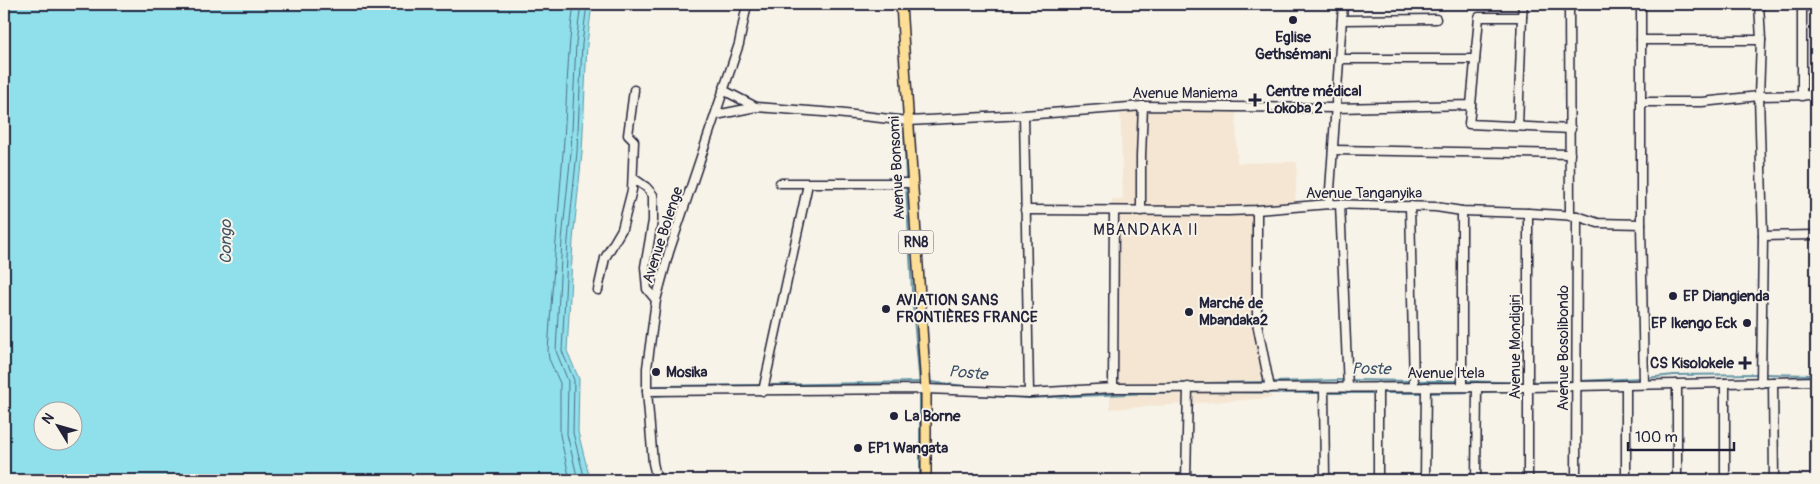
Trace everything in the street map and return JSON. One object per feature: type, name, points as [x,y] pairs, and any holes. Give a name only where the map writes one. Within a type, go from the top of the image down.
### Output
[{"type":"main road","name":"Avenue Bonsomi","points":[[901,4],[926,389],[926,480]]},
{"type":"street","name":"Avenue Bolenge","points":[[658,480],[653,463],[646,391],[647,368],[656,300],[724,90],[738,44],[747,4]]},
{"type":"street","points":[[1329,204],[1337,108],[1342,4]]},
{"type":"street","points":[[1518,126],[1523,4]]},
{"type":"street","name":"Avenue Bosolibondo","points":[[1569,4],[1570,154],[1574,216],[1576,480]]},
{"type":"street","points":[[1641,4],[1641,224],[1644,384]]},
{"type":"street","points":[[1759,4],[1761,40],[1759,96],[1763,236],[1761,383]]},
{"type":"street","points":[[1802,4],[1802,96]]},
{"type":"street","points":[[1522,17],[1480,17],[1469,124],[1571,129]]},
{"type":"street","points":[[1342,20],[1436,19]]},
{"type":"street","points":[[1641,40],[1761,40]]},
{"type":"street","points":[[1340,60],[1476,59]]},
{"type":"street","points":[[598,290],[605,258],[622,229],[632,190],[634,141],[628,135],[634,90]]},
{"type":"street","points":[[724,90],[756,107]]},
{"type":"street","points":[[1642,102],[1702,102],[1759,96],[1816,95]]},
{"type":"street","name":"Avenue Maniema","points":[[756,107],[908,121],[1143,106],[1337,108],[1471,105]]},
{"type":"street","points":[[1142,211],[1141,156],[1143,106]]},
{"type":"street","points":[[716,115],[756,107]]},
{"type":"street","points":[[1024,115],[1028,393]]},
{"type":"street","points":[[1333,150],[1570,154]]},
{"type":"street","points":[[633,178],[646,187],[653,195],[653,221],[645,268],[647,289],[656,300]]},
{"type":"street","points":[[780,183],[912,183]]},
{"type":"street","points":[[763,391],[808,184]]},
{"type":"street","points":[[1340,204],[1348,388]]},
{"type":"street","name":"Avenue Tanganyika","points":[[1025,210],[1257,210],[1340,204],[1436,207],[1462,211],[1574,216],[1598,224],[1641,224]]},
{"type":"street","points":[[1410,206],[1414,387]]},
{"type":"street","points":[[1257,210],[1257,322],[1270,388]]},
{"type":"street","points":[[1113,388],[1114,211]]},
{"type":"street","points":[[1462,211],[1462,387]]},
{"type":"street","name":"Avenue Mondigiri","points":[[1528,213],[1528,480]]},
{"type":"street","points":[[1763,236],[1816,234]]},
{"type":"street","name":"Avenue Itela","points":[[646,391],[926,389],[1028,393],[1113,388],[1529,387],[1816,381]]},
{"type":"street","points":[[1725,382],[1725,480]]},
{"type":"street","points":[[1773,382],[1774,480]]},
{"type":"street","points":[[1676,480],[1677,384]]},
{"type":"street","points":[[1626,385],[1626,480]]},
{"type":"street","points":[[1378,387],[1378,480]]},
{"type":"street","points":[[1425,480],[1426,387]]},
{"type":"street","points":[[1476,480],[1477,387]]},
{"type":"street","points":[[1186,480],[1188,388]]},
{"type":"street","points":[[1324,388],[1325,480]]},
{"type":"shaded area","points":[[1120,101],[1236,103],[1237,163],[1297,162],[1295,208],[1258,214],[1259,323],[1271,398],[1110,409],[1112,199],[1123,200]]},
{"type":"water","name":"Congo","points":[[4,4],[592,4],[587,44],[582,153],[573,240],[567,351],[579,379],[578,432],[590,480],[4,480]]},
{"type":"waterway","points":[[904,123],[906,181]]},
{"type":"waterway","points":[[906,186],[920,386]]},
{"type":"waterway","name":"Poste","points":[[1646,378],[1674,375],[1759,374]]},
{"type":"waterway","name":"Poste","points":[[1764,374],[1816,375]]},
{"type":"waterway","name":"Poste","points":[[1579,381],[1642,378]]},
{"type":"waterway","name":"Poste","points":[[1272,382],[1344,380]]},
{"type":"waterway","name":"Poste","points":[[1349,380],[1412,381]]},
{"type":"waterway","name":"Poste","points":[[1416,381],[1459,381]]},
{"type":"waterway","name":"Poste","points":[[1464,381],[1527,383]]},
{"type":"waterway","name":"Poste","points":[[1531,382],[1574,381]]},
{"type":"waterway","name":"Poste","points":[[767,385],[920,382]]},
{"type":"waterway","name":"Poste","points":[[930,382],[982,388]]},
{"type":"waterway","name":"Poste","points":[[1149,384],[1267,382]]},
{"type":"waterway","name":"Poste","points":[[655,386],[762,385]]},
{"type":"waterway","points":[[1776,386],[1816,386]]},
{"type":"waterway","points":[[1679,388],[1721,387]]},
{"type":"waterway","points":[[1726,387],[1771,387]]},
{"type":"waterway","points":[[1644,388],[1674,388]]},
{"type":"waterway","points":[[920,390],[920,480]]},
{"type":"waterway","points":[[1479,392],[1511,391]]},
{"type":"waterway","points":[[972,395],[1027,398],[1179,392]]},
{"type":"waterway","points":[[1191,392],[1321,393]]},
{"type":"waterway","points":[[1429,393],[1474,392]]},
{"type":"waterway","points":[[929,393],[954,394]]},
{"type":"waterway","points":[[1326,393],[1376,393]]},
{"type":"waterway","points":[[1381,393],[1424,393]]},
{"type":"waterway","points":[[654,396],[679,394]]},
{"type":"place","name":"Eglise Gethsémani","points":[[1293,20]]},
{"type":"place","name":"Centre médical Lokoba 2","points":[[1255,100]]},
{"type":"place","name":"EP Diangienda","points":[[1673,296]]},
{"type":"place","name":"AVIATION SANS FRONTIÈRES FRANCE","points":[[886,309]]},
{"type":"place","name":"Marché de Mbandaka2","points":[[1189,312]]},
{"type":"place","name":"EP Ikengo Eck","points":[[1747,323]]},
{"type":"place","name":"CS Kisolokele","points":[[1745,363]]},
{"type":"place","name":"Mosika","points":[[656,372]]},
{"type":"place","name":"La Borne","points":[[894,416]]},
{"type":"place","name":"EP1 Wangata","points":[[858,448]]},
{"type":"district","name":"MBANDAKA II","points":[[1146,230]]}]
